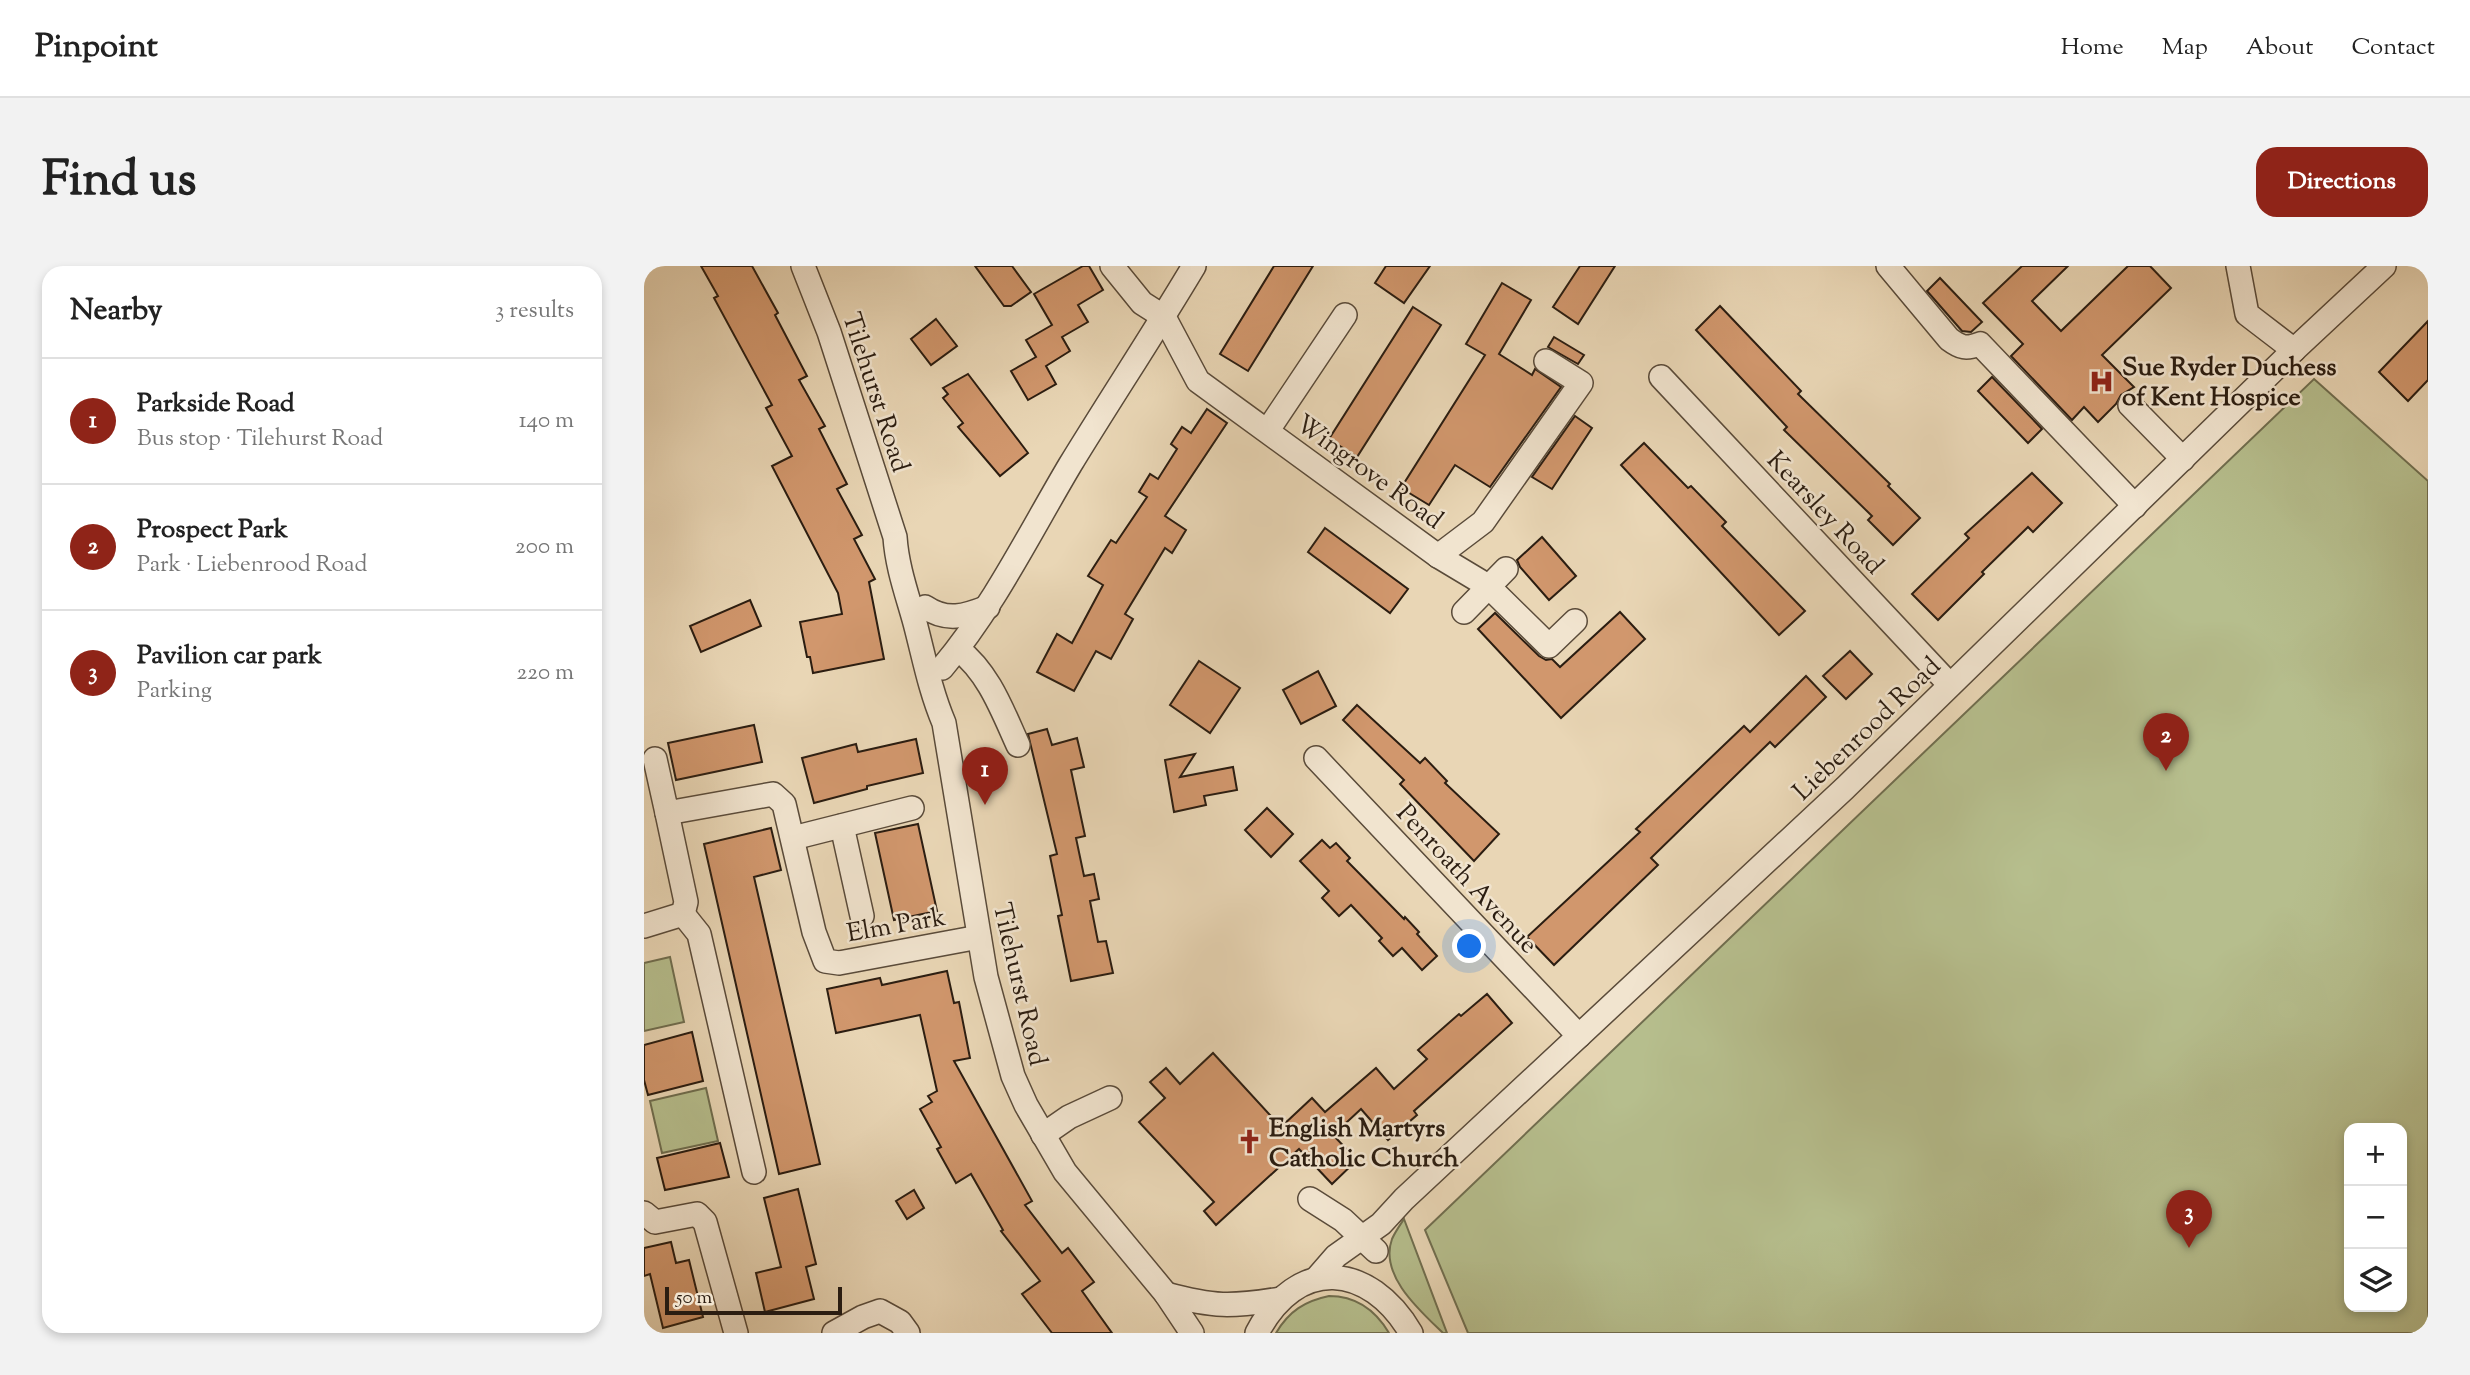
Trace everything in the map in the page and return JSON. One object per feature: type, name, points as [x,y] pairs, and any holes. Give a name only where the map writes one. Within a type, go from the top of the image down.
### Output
[{"type":"street","name":"Tilehurst Road","points":[[803,266],[829,332],[895,537],[897,561],[916,625],[932,695],[944,723],[986,977],[1013,1076],[1065,1172],[1166,1294],[1192,1333]]},
{"type":"street","points":[[1112,266],[1142,303],[1164,317]]},
{"type":"street","points":[[942,668],[988,607],[1070,465],[1194,266]]},
{"type":"street","points":[[1888,266],[1949,339],[1966,349],[1980,344],[2135,506]]},
{"type":"street","points":[[2238,266],[2247,314],[2294,350]]},
{"type":"street","name":"Liebenrood Road","points":[[1316,1279],[1336,1256],[1368,1244],[1381,1224],[1404,1199],[1845,788],[2294,350],[2384,266]]},
{"type":"street","name":"Wingrove Road","points":[[1268,430],[1345,315]]},
{"type":"street","name":"Wingrove Road","points":[[1164,317],[1198,381],[1438,556],[1488,586],[1549,646],[1575,621]]},
{"type":"street","name":"Wingrove Road","points":[[1438,556],[1483,522],[1581,383],[1546,361]]},
{"type":"street","name":"Kearsley Road","points":[[1661,377],[1951,685]]},
{"type":"street","points":[[2130,405],[2183,458]]},
{"type":"street","name":"Tilehurst Road","points":[[895,537],[910,560],[942,668],[947,694],[944,723]]},
{"type":"street","points":[[1464,612],[1506,569]]},
{"type":"street","points":[[925,607],[936,614],[953,618],[988,607]]},
{"type":"street","points":[[958,649],[972,660],[990,685],[1018,745]]},
{"type":"street","name":"Penroath Avenue","points":[[1316,758],[1579,1036]]},
{"type":"street","points":[[655,759],[686,902],[683,914]]},
{"type":"street","name":"Elm Park","points":[[667,813],[773,794],[784,804],[814,932],[825,961],[839,963],[979,937]]},
{"type":"street","points":[[793,838],[912,808]]},
{"type":"street","name":"Elm Park","points":[[842,826],[862,916]]},
{"type":"street","points":[[644,926],[683,914]]},
{"type":"street","points":[[683,914],[699,934],[754,1172]]},
{"type":"street","points":[[1043,1135],[1069,1117],[1110,1098]]},
{"type":"street","points":[[1310,1199],[1343,1220],[1368,1244],[1381,1295]]},
{"type":"street","points":[[644,1213],[655,1222],[697,1214],[705,1222],[736,1333]]},
{"type":"street","points":[[1166,1294],[1223,1306],[1280,1298],[1316,1279],[1349,1279],[1381,1295],[1395,1308],[1411,1333]]},
{"type":"street","points":[[1257,1333],[1266,1315],[1280,1298]]},
{"type":"street","points":[[834,1333],[880,1311],[900,1322],[908,1333]]},
{"type":"green space","points":[[2314,379],[2428,481],[2428,1333],[1468,1333],[1425,1230]]},
{"type":"green space","points":[[670,957],[684,1022],[644,1031],[644,963]]},
{"type":"green space","points":[[706,1088],[718,1141],[662,1153],[650,1101]]},
{"type":"green space","points":[[1404,1219],[1447,1333],[1443,1333],[1413,1303],[1391,1266],[1389,1252],[1392,1239]]},
{"type":"green space","points":[[1329,1296],[1348,1299],[1364,1306],[1378,1318],[1389,1333],[1276,1333],[1298,1308]]},
{"type":"building","points":[[701,266],[752,266],[778,313],[775,315],[807,376],[799,380],[825,426],[819,429],[847,484],[837,489],[862,535],[854,539],[875,579],[869,582],[884,659],[813,673],[800,622],[842,614],[838,593],[772,466],[792,456],[766,408],[772,405],[714,298],[718,296]]},
{"type":"building","points":[[975,266],[1012,266],[1031,292],[1011,306],[1004,306]]},
{"type":"building","points":[[1083,266],[1089,266],[1103,290],[1078,305],[1088,322],[1062,337],[1070,351],[1046,366],[1056,384],[1028,400],[1011,371],[1036,357],[1026,340],[1052,325],[1034,294]]},
{"type":"building","points":[[1274,266],[1313,266],[1248,371],[1220,354]]},
{"type":"building","points":[[1386,266],[1430,266],[1404,303],[1375,283]]},
{"type":"building","points":[[1580,266],[1615,266],[1578,324],[1553,307]]},
{"type":"building","points":[[2022,266],[2068,266],[2032,301],[2061,331],[2128,266],[2150,266],[2171,288],[2102,355],[2134,387],[2121,395],[2098,422],[2084,407],[2072,420],[2011,356],[2023,344],[1983,303]]},
{"type":"building","points":[[1940,278],[1982,322],[1971,332],[1962,331],[1927,291]]},
{"type":"building","points":[[1502,283],[1531,300],[1499,354],[1532,375],[1535,369],[1561,387],[1490,487],[1455,465],[1429,505],[1401,488],[1485,355],[1466,344]]},
{"type":"building","points":[[1720,306],[1801,391],[1798,394],[1890,484],[1888,486],[1920,518],[1893,545],[1868,520],[1872,516],[1784,430],[1787,427],[1696,330]]},
{"type":"building","points":[[1413,307],[1441,325],[1357,457],[1329,439]]},
{"type":"building","points":[[936,319],[957,346],[931,365],[911,339]]},
{"type":"building","points":[[2428,321],[2428,380],[2408,401],[2379,372]]},
{"type":"building","points":[[1554,337],[1584,355],[1578,364],[1548,347]]},
{"type":"building","points":[[968,374],[1028,453],[1000,476],[958,427],[963,423],[943,398],[948,394],[943,388]]},
{"type":"building","points":[[1992,377],[2042,429],[2028,443],[1978,391]]},
{"type":"building","points":[[1207,409],[1227,423],[1165,516],[1186,530],[1172,553],[1165,548],[1125,614],[1133,619],[1111,659],[1096,651],[1074,691],[1037,672],[1057,634],[1072,643],[1103,585],[1088,576],[1111,540],[1116,543],[1147,497],[1139,492],[1150,474],[1158,479],[1177,449],[1171,444],[1182,427],[1191,433]]},
{"type":"building","points":[[1575,416],[1592,428],[1552,489],[1532,477]]},
{"type":"building","points":[[1644,443],[1726,522],[1722,526],[1805,611],[1779,635],[1621,465]]},
{"type":"building","points":[[2032,473],[2062,503],[2033,532],[2028,527],[1938,620],[1912,594],[1969,538],[1965,534]]},
{"type":"building","points":[[1325,528],[1408,589],[1390,613],[1308,552]]},
{"type":"building","points":[[1542,537],[1576,576],[1549,600],[1517,560]]},
{"type":"building","points":[[750,600],[761,626],[701,652],[690,626]]},
{"type":"building","points":[[1620,612],[1645,639],[1561,718],[1478,629],[1495,613],[1539,656],[1546,660],[1552,659],[1560,667]]},
{"type":"building","points":[[1850,651],[1872,674],[1846,699],[1823,676]]},
{"type":"building","points":[[1199,661],[1240,688],[1210,733],[1170,705]]},
{"type":"building","points":[[1318,671],[1336,706],[1301,724],[1283,690]]},
{"type":"building","points":[[1806,676],[1826,697],[1775,747],[1770,742],[1651,858],[1658,865],[1554,965],[1527,937],[1640,832],[1636,829],[1744,726],[1750,732]]},
{"type":"building","points":[[1357,705],[1420,763],[1425,758],[1447,781],[1445,783],[1499,834],[1474,861],[1400,784],[1404,780],[1343,720]]},
{"type":"building","points":[[754,725],[762,762],[676,780],[668,743]]},
{"type":"building","points":[[1047,729],[1052,745],[1077,738],[1084,767],[1071,770],[1085,836],[1076,838],[1084,876],[1094,874],[1099,899],[1090,901],[1098,942],[1106,941],[1113,973],[1071,981],[1050,856],[1057,854],[1028,734]]},
{"type":"building","points":[[916,739],[923,773],[867,786],[867,789],[814,803],[802,758],[856,744],[858,752]]},
{"type":"building","points":[[1195,754],[1180,777],[1233,767],[1237,790],[1204,796],[1206,805],[1174,812],[1165,760]]},
{"type":"building","points":[[1267,808],[1293,834],[1271,857],[1245,830]]},
{"type":"building","points":[[918,824],[937,911],[894,920],[875,833]]},
{"type":"building","points":[[771,828],[781,870],[754,877],[820,1164],[779,1174],[704,844]]},
{"type":"building","points":[[1322,840],[1330,848],[1336,843],[1350,858],[1347,861],[1419,932],[1417,934],[1437,956],[1422,970],[1402,948],[1393,956],[1379,941],[1382,938],[1351,905],[1339,916],[1322,898],[1329,891],[1300,861]]},
{"type":"building","points":[[947,971],[954,1003],[959,1002],[970,1058],[954,1061],[1032,1201],[1025,1205],[1062,1253],[1068,1248],[1094,1282],[1082,1291],[1112,1333],[1052,1333],[1022,1294],[1040,1281],[1001,1231],[1003,1230],[971,1174],[956,1183],[937,1149],[941,1147],[920,1109],[932,1102],[928,1096],[937,1091],[920,1015],[836,1033],[827,989],[880,978],[882,985]]},
{"type":"building","name":"English Martyrs Catholic Church","points":[[1487,994],[1512,1023],[1414,1111],[1417,1115],[1388,1140],[1361,1109],[1333,1135],[1357,1160],[1332,1184],[1299,1149],[1216,1225],[1204,1211],[1214,1202],[1139,1122],[1165,1098],[1150,1082],[1166,1068],[1180,1084],[1213,1053],[1281,1127],[1312,1098],[1325,1112],[1376,1068],[1394,1089],[1427,1059],[1418,1050],[1459,1014],[1461,1016]]},
{"type":"building","points":[[692,1032],[703,1081],[648,1095],[644,1080],[644,1045]]},
{"type":"building","points":[[720,1143],[729,1177],[665,1190],[657,1158]]},
{"type":"building","points":[[798,1189],[816,1264],[806,1267],[814,1299],[765,1312],[756,1273],[781,1267],[764,1198]]},
{"type":"building","points":[[914,1190],[924,1208],[907,1219],[896,1201]]},
{"type":"building","points":[[671,1242],[676,1263],[689,1260],[703,1317],[663,1328],[650,1274],[644,1276],[644,1248]]},
{"type":"place","name":"Sue Ryder Duchess of Kent Hospice","points":[[2102,381]]},
{"type":"place","name":"Prospect Park","points":[[2166,771]]},
{"type":"place","name":"Parkside Road","points":[[985,805]]},
{"type":"place","name":"English Martyrs Catholic Church","points":[[1249,1142]]},
{"type":"place","name":"Pavilion car park","points":[[2189,1248]]}]
